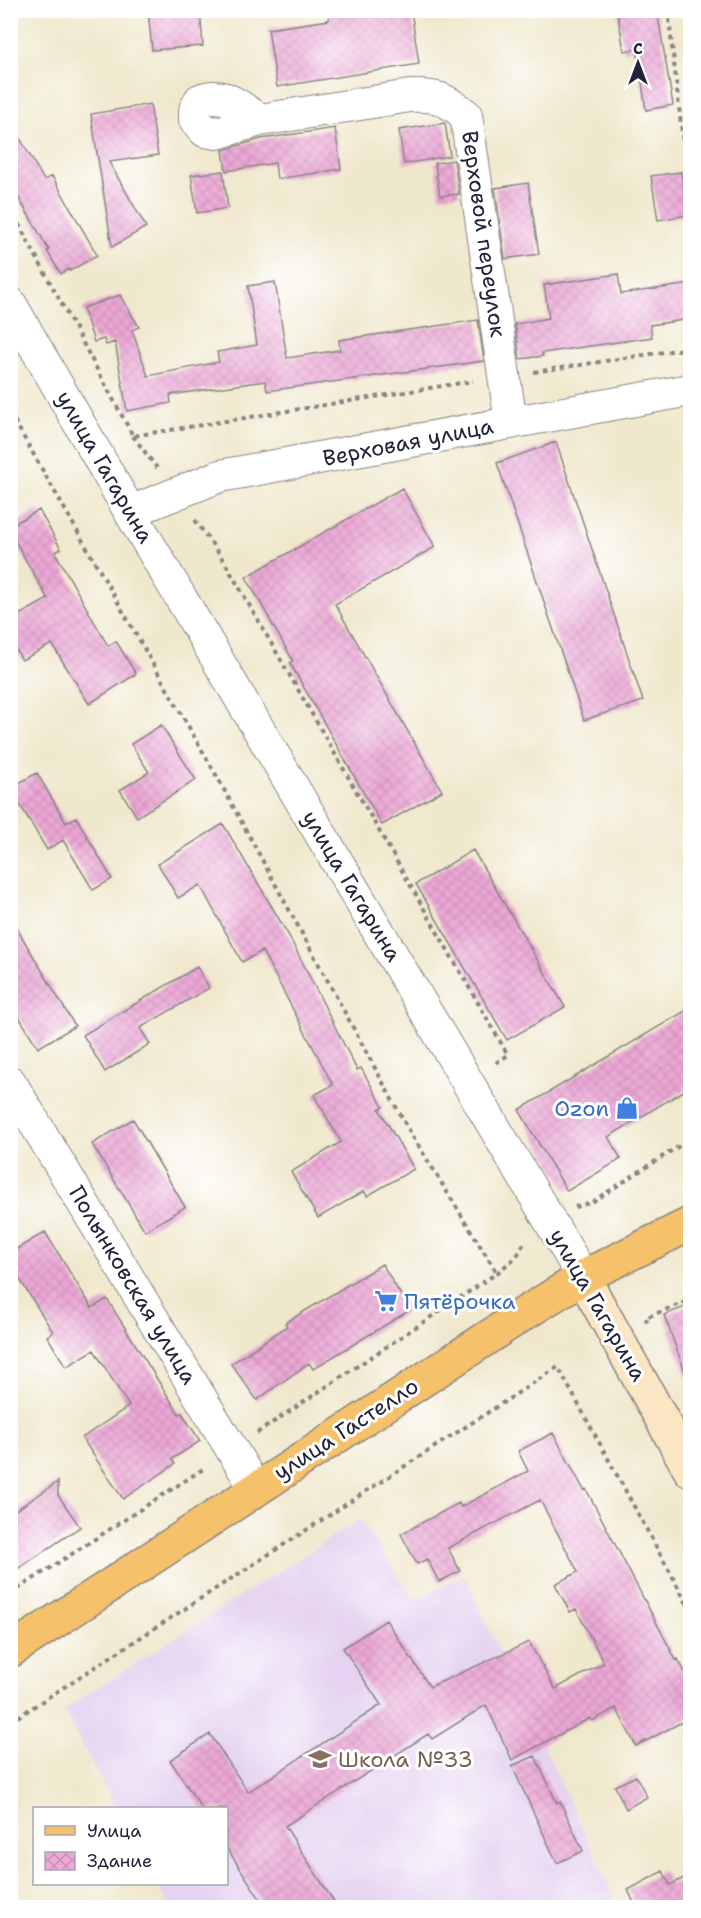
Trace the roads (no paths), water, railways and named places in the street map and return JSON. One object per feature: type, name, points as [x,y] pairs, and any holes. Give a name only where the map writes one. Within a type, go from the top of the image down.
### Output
[{"type":"main road","name":"улица Гастелло","points":[[10,1651],[512,1321],[583,1277],[690,1224]]},
{"type":"main road","name":"улица Гагарина","points":[[583,1277],[690,1470]]},
{"type":"street","name":"Верховой переулок","points":[[260,120],[410,96],[431,95],[450,103],[466,115],[511,423]]},
{"type":"street","name":"улица Гагарина","points":[[10,303],[130,512],[583,1277]]},
{"type":"street","name":"Верховая улица","points":[[130,512],[220,477],[690,390]]},
{"type":"street","name":"Полынковская улица","points":[[10,1082],[255,1488]]},
{"type":"place","name":"Ozon","points":[[627,1108]]},
{"type":"place","name":"Пятёрочка","points":[[386,1301]]},
{"type":"place","name":"Школа №33","points":[[320,1759]]}]
